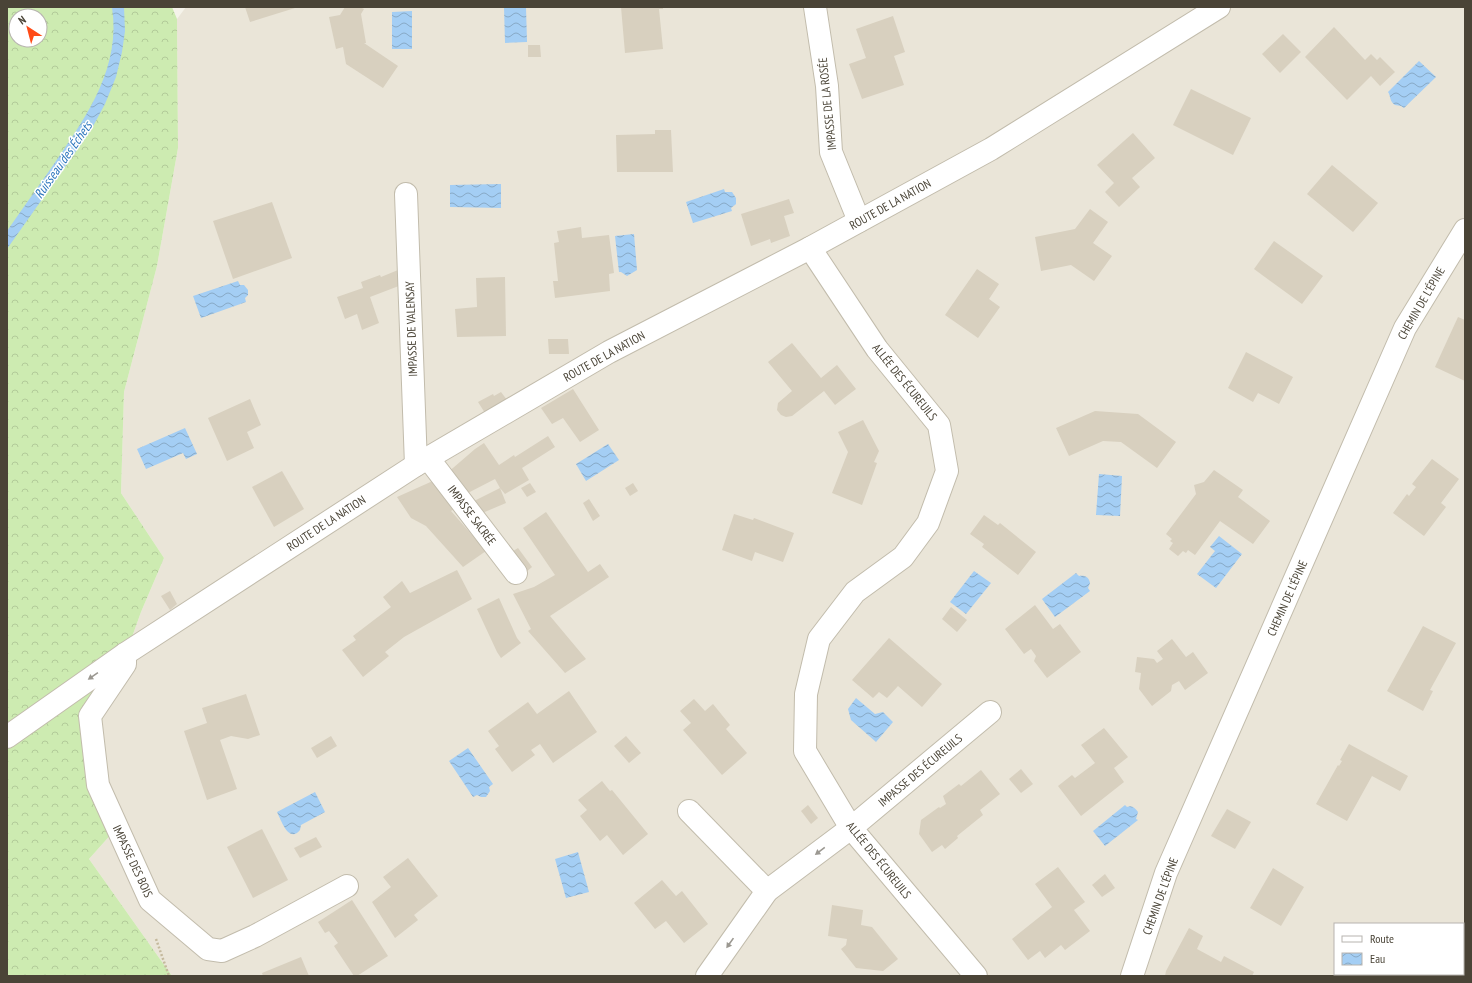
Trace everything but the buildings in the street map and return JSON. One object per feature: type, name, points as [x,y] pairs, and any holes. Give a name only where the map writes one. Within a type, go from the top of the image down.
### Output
[{"type":"street","name":"IMPASSE DE LA ROSÉE","points":[[815,7],[827,86],[831,152],[859,221]]},
{"type":"street","name":"ROUTE DE LA NATION","points":[[7,736],[125,654],[422,461],[609,352],[810,248],[991,149],[1219,7]]},
{"type":"street","name":"IMPASSE DE VALENSAY","points":[[406,194],[422,461]]},
{"type":"street","name":"CHEMIN DE L'ÉPINE","points":[[1132,976],[1166,873],[1405,328],[1465,230]]},
{"type":"street","name":"ALLÉE DES ÉCUREUILS","points":[[810,248],[877,349],[939,425],[948,470],[928,523],[903,557],[855,592],[819,640],[806,694],[805,751],[851,828],[976,976]]},
{"type":"street","name":"IMPASSE SACRÉE","points":[[422,461],[516,573]]},
{"type":"street","name":"IMPASSE DES BOIS","points":[[125,654],[125,664],[90,716],[98,785],[150,900],[208,949],[222,951],[255,936],[347,886]]},
{"type":"street","name":"IMPASSE DES ÉCUREUILS","points":[[707,976],[766,891],[851,828],[990,712]]},
{"type":"street","points":[[689,811],[766,891]]},
{"type":"shaded area","points":[[186,7],[1465,7],[1465,976],[172,976],[89,859],[122,822],[93,745],[141,612],[164,558],[121,493],[124,392],[157,266],[178,148],[177,19]]},
{"type":"green space","points":[[7,7],[172,7],[177,19],[178,148],[157,266],[124,392],[121,493],[164,558],[141,612],[93,745],[122,822],[89,859],[172,976],[7,976]]},
{"type":"water","name":"Ruisseau des Échets","points":[[112,7],[124,7],[125,31],[116,77],[105,104],[91,130],[7,249],[7,231],[80,126],[99,89],[107,70],[112,50]]},
{"type":"water","points":[[504,7],[526,7],[527,42],[505,43]]},
{"type":"water","points":[[412,11],[412,49],[392,49],[392,12]]},
{"type":"water","points":[[1419,61],[1436,77],[1404,108],[1395,105],[1392,102],[1388,92]]},
{"type":"water","points":[[501,184],[501,208],[450,207],[450,185]]},
{"type":"water","points":[[724,189],[725,192],[732,192],[736,198],[736,204],[731,208],[732,211],[693,223],[686,202]]},
{"type":"water","points":[[634,234],[637,270],[627,276],[619,272],[615,236]]},
{"type":"water","points":[[238,281],[240,285],[244,285],[248,290],[248,295],[245,298],[246,302],[201,318],[193,296]]},
{"type":"water","points":[[185,428],[197,454],[186,459],[183,453],[146,469],[137,449]]},
{"type":"water","points":[[608,444],[619,460],[586,481],[576,464]]},
{"type":"water","points":[[1099,474],[1122,476],[1120,516],[1096,515]]},
{"type":"water","points":[[1219,536],[1242,554],[1216,588],[1197,574],[1215,551],[1210,547]]},
{"type":"water","points":[[974,571],[991,583],[966,614],[950,602]]},
{"type":"water","points":[[1076,573],[1079,576],[1085,576],[1088,578],[1090,583],[1088,588],[1090,591],[1055,617],[1042,599]]},
{"type":"water","points":[[856,698],[875,714],[883,712],[893,722],[876,742],[851,720],[848,709]]},
{"type":"water","points":[[468,748],[493,784],[489,787],[490,791],[486,797],[477,795],[473,797],[449,761]]},
{"type":"water","points":[[315,792],[325,812],[301,825],[300,830],[296,834],[289,833],[283,825],[277,812]]},
{"type":"water","points":[[1125,805],[1127,807],[1133,807],[1138,812],[1136,819],[1138,820],[1105,846],[1093,831]]},
{"type":"water","points":[[578,852],[589,892],[566,898],[555,859]]}]
